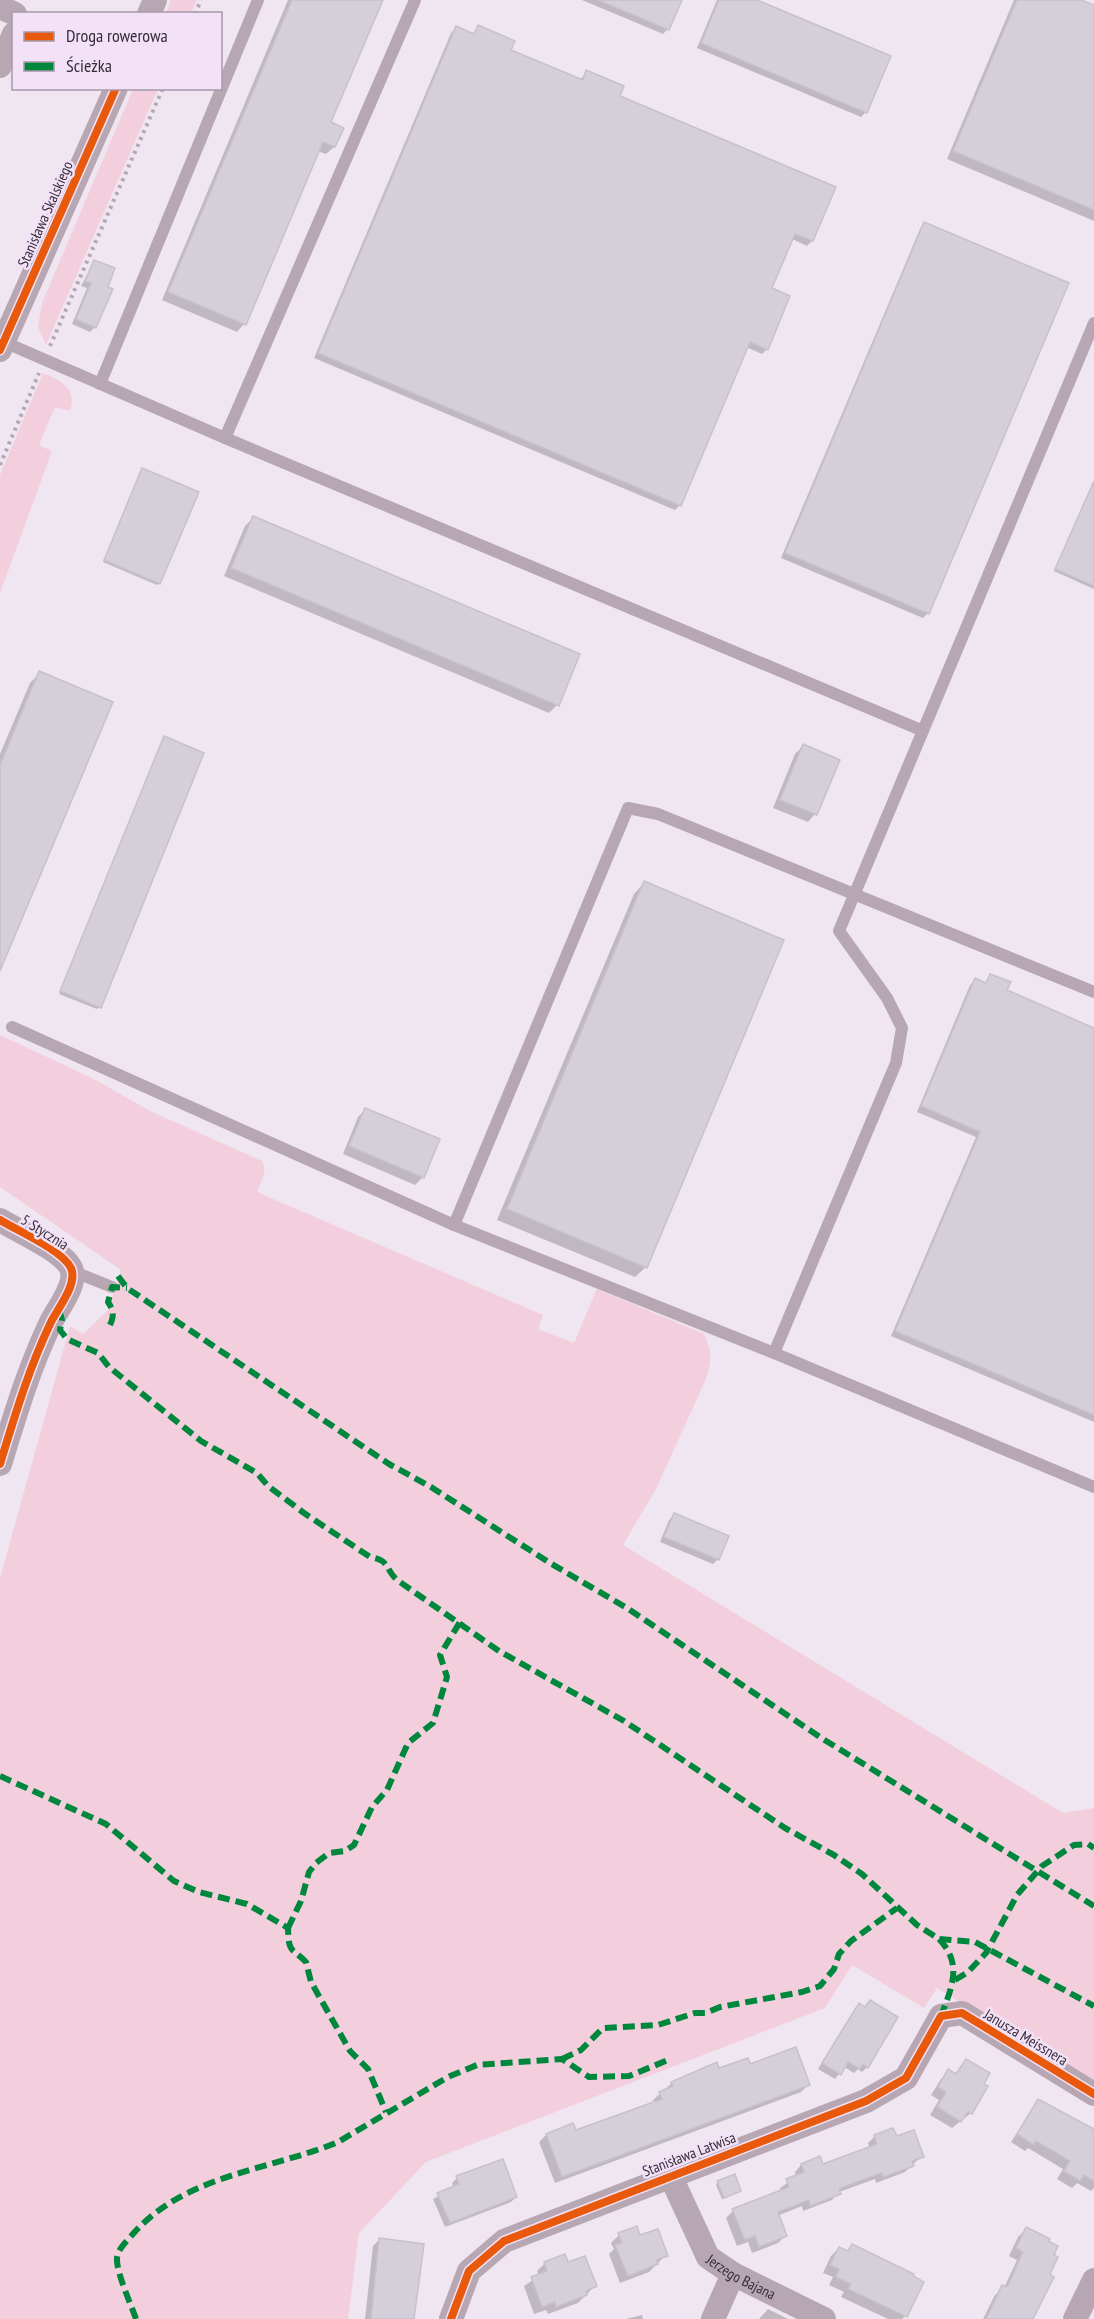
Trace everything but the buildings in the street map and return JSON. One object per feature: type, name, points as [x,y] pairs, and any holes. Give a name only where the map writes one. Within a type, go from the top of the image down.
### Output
[{"type":"street","points":[[0,66],[12,39]]},
{"type":"street","name":"Stanisława Skalskiego","points":[[2,346],[115,90]]},
{"type":"street","name":"5 Stycznia","points":[[0,1220],[65,1259],[72,1271]]},
{"type":"street","points":[[0,1464],[26,1379],[39,1346],[71,1285],[72,1271]]},
{"type":"street","name":"Janusza Meissnera","points":[[941,2016],[962,2013],[1094,2094]]},
{"type":"street","name":"Stanisława Latwisa","points":[[451,2319],[469,2271],[504,2241],[866,2101],[906,2078],[941,2016]]},
{"type":"street","name":"Jerzego Bajana","points":[[670,2175],[708,2257],[732,2274],[824,2319]]},
{"type":"street","points":[[713,2319],[732,2274]]},
{"type":"street","points":[[1075,2319],[1094,2280]]},
{"type":"lane","points":[[222,87],[258,0]]},
{"type":"lane","points":[[225,438],[415,0]]},
{"type":"lane","points":[[100,384],[221,90]]},
{"type":"lane","points":[[774,1353],[896,1063],[902,1028],[887,998],[839,932],[921,730],[1094,324]]},
{"type":"lane","points":[[2,346],[100,384],[921,730]]},
{"type":"lane","points":[[454,1226],[628,808],[658,814],[1094,992]]},
{"type":"lane","points":[[12,1027],[454,1226],[774,1353],[1094,1487]]},
{"type":"lane","points":[[72,1271],[112,1287]]},
{"type":"path","points":[[0,465],[162,90]]},
{"type":"shaded area","points":[[171,0],[197,0],[191,12],[166,12]]},
{"type":"shaded area","points":[[133,90],[158,90],[46,345],[38,327],[42,303]]},
{"type":"shaded area","points":[[43,373],[66,386],[70,391],[72,403],[70,411],[55,407],[39,445],[52,451],[0,593],[0,475]]},
{"type":"shaded area","points":[[0,1035],[96,1080],[150,1111],[262,1161],[264,1173],[257,1192],[543,1315],[538,1329],[574,1343],[597,1289],[704,1334],[710,1356],[706,1379],[656,1489],[623,1545],[1063,1813],[1094,1808],[1094,2084],[937,1988],[924,2008],[852,1965],[825,2008],[426,2162],[359,2233],[348,2319],[0,2319],[0,1578],[70,1326],[83,1334],[108,1310],[121,1270],[0,1187]]},
{"type":"marked path","points":[[118,1276],[127,1288],[389,1464],[431,1487],[550,1563],[627,1608],[823,1739],[1094,1906]]},
{"type":"marked path","points":[[110,1325],[113,1314],[108,1302],[112,1287],[127,1288]]},
{"type":"marked path","points":[[59,1309],[62,1320],[60,1330],[67,1339],[98,1353],[109,1367],[201,1441],[257,1473],[268,1486],[304,1513],[370,1557],[381,1561],[397,1580],[499,1651],[624,1721],[785,1828],[834,1855],[862,1874],[917,1925],[939,1939],[975,1942],[1094,2006]]},
{"type":"marked path","points":[[288,1928],[301,1901],[309,1872],[329,1853],[345,1851],[354,1845],[372,1807],[387,1790],[408,1743],[433,1723],[447,1677],[440,1655],[460,1622]]},
{"type":"marked path","points":[[0,1776],[106,1824],[174,1881],[199,1892],[247,1904],[288,1928],[291,1949],[306,1962],[311,1982],[350,2051],[368,2069],[386,2112]]},
{"type":"marked path","points":[[955,1980],[968,1972],[986,1953],[1017,1895],[1042,1866],[1074,1845],[1088,1844],[1094,1848]]},
{"type":"marked path","points":[[562,2059],[581,2050],[603,2028],[658,2025],[695,2013],[706,2013],[720,2007],[802,1992],[820,1986],[834,1969],[839,1954],[851,1941],[897,1908]]},
{"type":"marked path","points":[[939,1939],[946,1948],[953,1967],[952,1985],[941,2016]]},
{"type":"marked path","points":[[136,2319],[117,2264],[119,2252],[132,2235],[153,2215],[202,2186],[338,2142],[448,2077],[477,2065],[562,2059],[589,2077],[629,2076],[668,2060]]},
{"type":"cycle path","points":[[0,350],[115,90]]},
{"type":"cycle path","points":[[0,1220],[59,1254],[71,1268],[72,1274],[70,1288],[51,1322],[29,1374],[0,1464]]},
{"type":"cycle path","points":[[451,2319],[469,2271],[504,2241],[866,2101],[906,2078],[941,2016],[962,2013],[1094,2094]]}]
